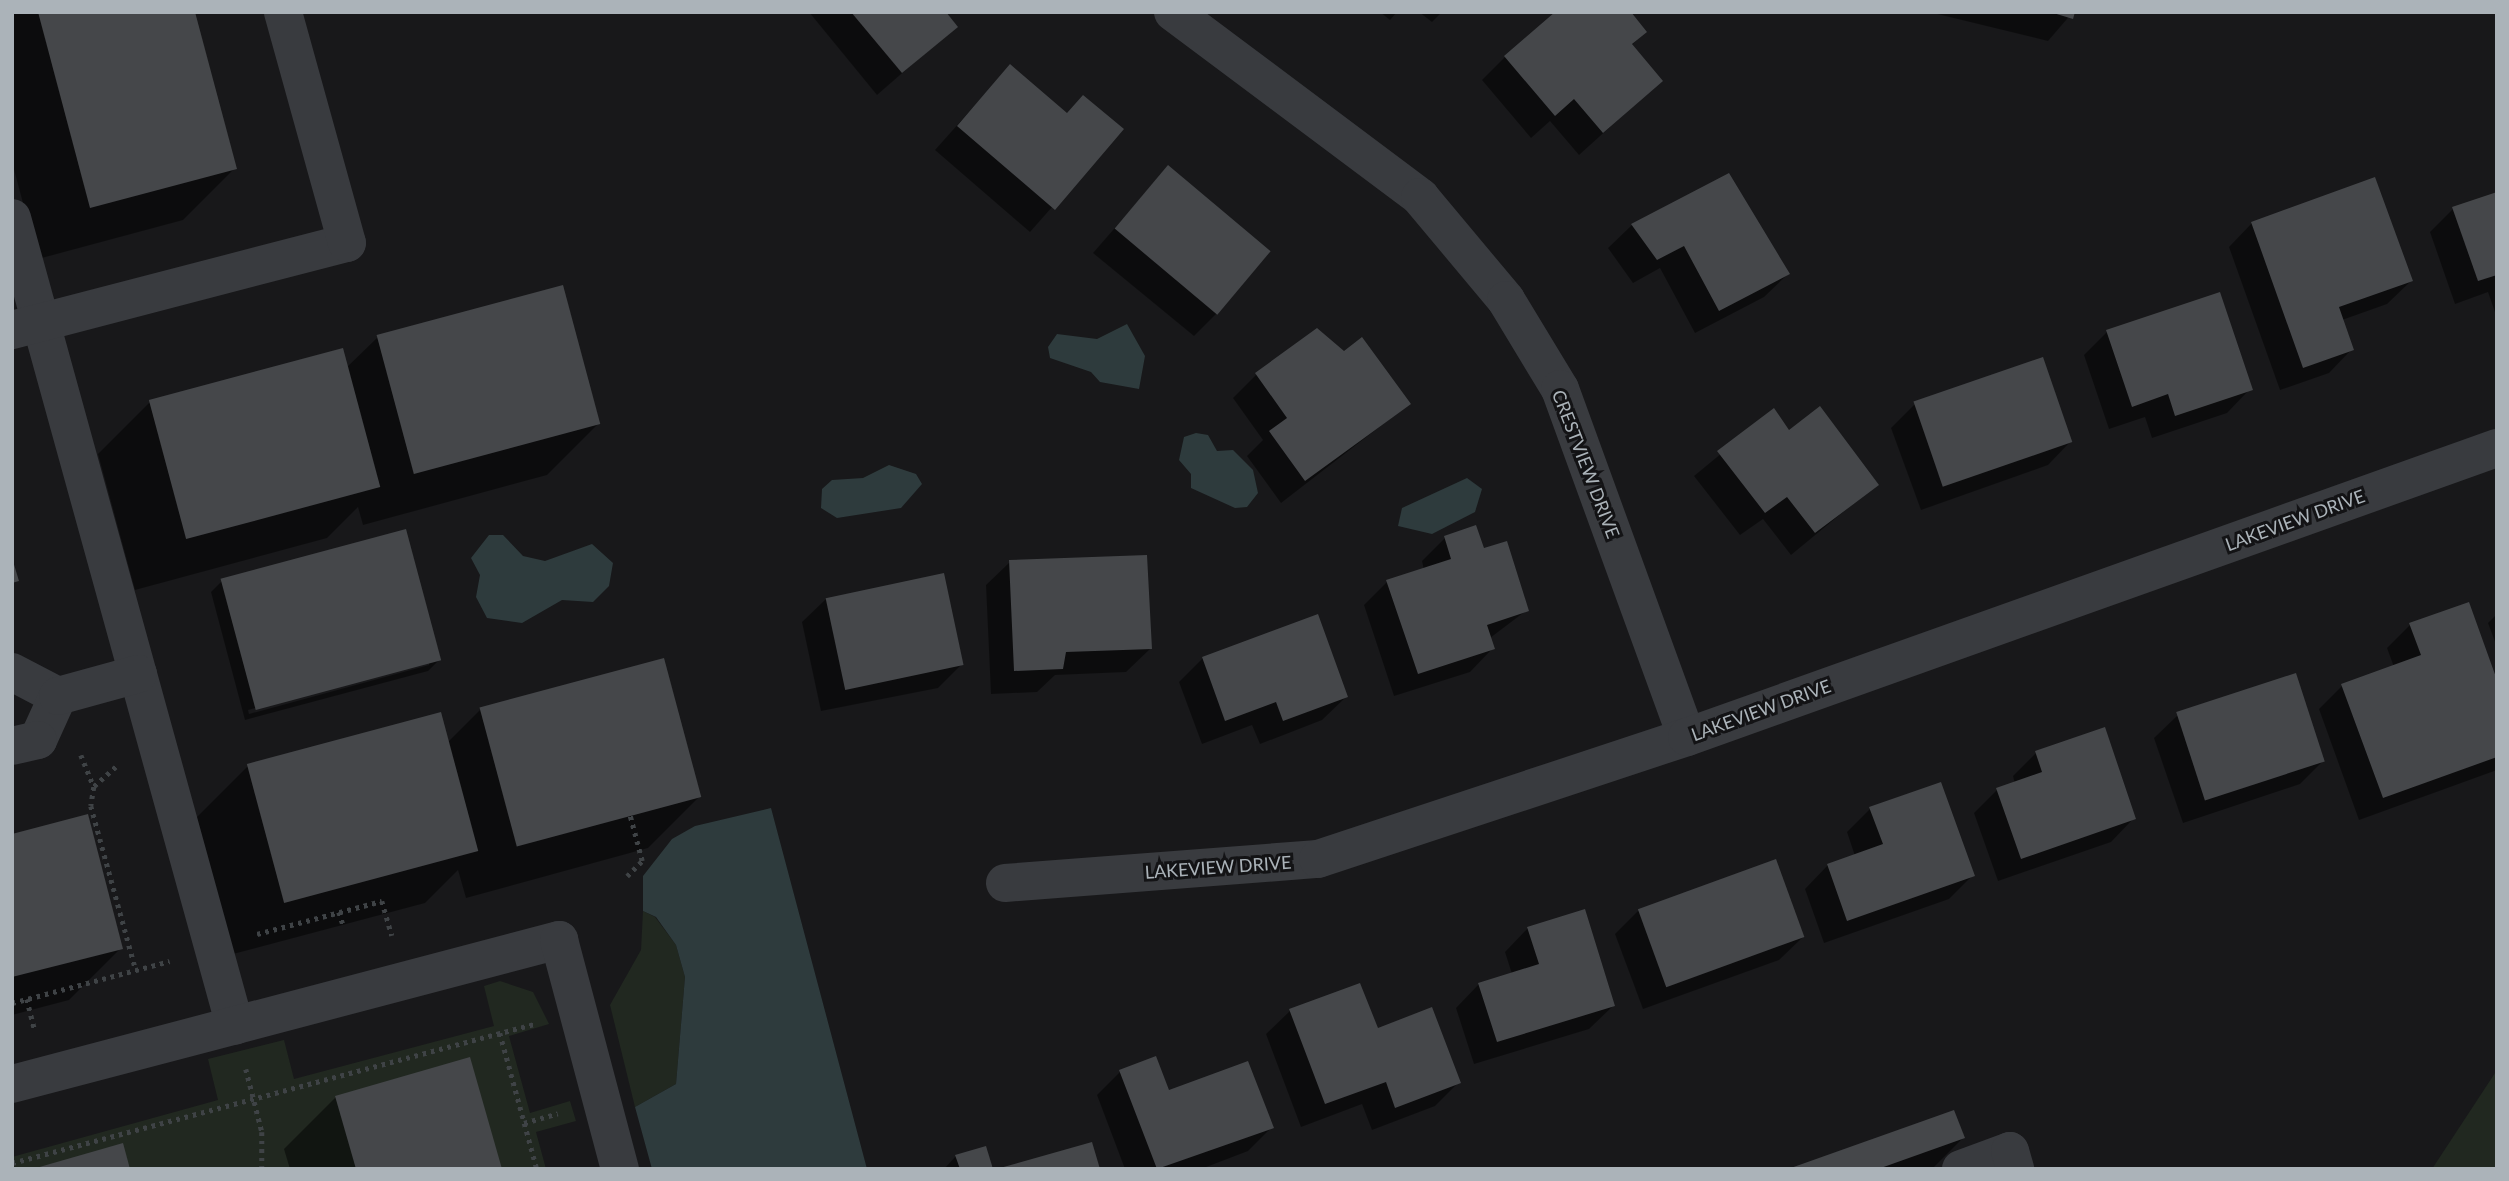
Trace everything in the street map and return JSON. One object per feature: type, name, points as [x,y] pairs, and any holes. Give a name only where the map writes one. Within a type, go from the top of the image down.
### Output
[{"type":"street","points":[[27,326],[347,243],[283,12]]},
{"type":"street","name":"CRESTVIEW DRIVE","points":[[1173,12],[1420,197],[1506,300],[1560,389],[1687,737]]},
{"type":"street","points":[[12,218],[27,326],[138,674],[235,1026]]},
{"type":"street","name":"LAKEVIEW DRIVE","points":[[1005,883],[1318,859],[1687,737],[2497,448]]},
{"type":"street","points":[[12,673],[58,696],[138,674]]},
{"type":"street","points":[[12,746],[38,740],[58,696]]},
{"type":"street","points":[[12,1084],[559,940],[620,1169]]},
{"type":"street","points":[[1961,1169],[2010,1151],[2015,1169]]},
{"type":"path","points":[[77,745],[94,787],[91,806],[136,970]]},
{"type":"path","points":[[94,787],[125,759]]},
{"type":"path","points":[[627,876],[642,861],[630,816]]},
{"type":"path","points":[[249,936],[382,901],[397,952]]},
{"type":"path","points":[[339,912],[342,924]]},
{"type":"path","points":[[12,1003],[185,957]]},
{"type":"path","points":[[27,999],[37,1035]]},
{"type":"path","points":[[12,1163],[579,1012]]},
{"type":"path","points":[[500,1033],[537,1169]]},
{"type":"path","points":[[244,1063],[266,1157],[262,1169]]},
{"type":"path","points":[[524,1123],[572,1109]]},
{"type":"shaded area","points":[[1127,324],[1145,356],[1139,389],[1100,382],[1091,372],[1050,358],[1048,347],[1057,334],[1097,339]]},
{"type":"shaded area","points":[[1196,433],[1208,435],[1217,451],[1233,450],[1253,470],[1258,493],[1247,507],[1235,508],[1191,488],[1191,474],[1179,460],[1184,437]]},
{"type":"shaded area","points":[[889,465],[916,474],[922,484],[901,508],[837,518],[821,508],[822,489],[832,480],[863,478]]},
{"type":"shaded area","points":[[1467,478],[1482,489],[1475,512],[1432,534],[1398,526],[1402,508]]},
{"type":"shaded area","points":[[489,535],[503,535],[523,556],[545,561],[592,544],[613,563],[609,586],[593,602],[562,600],[522,623],[487,618],[476,597],[480,575],[471,558]]},
{"type":"shaded area","points":[[771,808],[867,1169],[652,1169],[635,1107],[676,1084],[685,977],[676,945],[656,917],[643,911],[643,876],[672,839],[695,826]]},
{"type":"shaded area","points":[[643,911],[655,917],[676,945],[685,977],[676,1084],[635,1107],[610,1005],[641,950]]},
{"type":"shaded area","points":[[500,981],[533,992],[549,1024],[509,1036],[530,1113],[570,1101],[576,1121],[536,1132],[546,1169],[12,1169],[12,1157],[218,1100],[208,1059],[284,1040],[294,1079],[494,1026],[484,986]]},
{"type":"shaded area","points":[[2497,1070],[2497,1169],[2432,1169]]},
{"type":"building","points":[[38,12],[195,12],[237,169],[90,208]]},
{"type":"building","points":[[851,12],[946,12],[958,27],[902,73]]},
{"type":"building","points":[[1555,12],[1631,12],[1647,32],[1632,44],[1663,81],[1603,133],[1574,99],[1555,116],[1504,56]]},
{"type":"building","points":[[2050,12],[2075,12],[2073,19]]},
{"type":"building","points":[[1010,64],[1067,113],[1083,95],[1124,129],[1055,210],[957,126]]},
{"type":"building","points":[[1168,165],[1271,251],[1217,315],[1115,229]]},
{"type":"building","points":[[1729,173],[1790,274],[1719,311],[1684,246],[1657,260],[1631,224]]},
{"type":"building","points":[[2375,177],[2413,281],[2339,307],[2354,350],[2303,368],[2251,222]]},
{"type":"building","points":[[2497,192],[2497,275],[2478,281],[2452,207]]},
{"type":"building","points":[[563,285],[600,424],[414,474],[377,335]]},
{"type":"building","points":[[2220,292],[2253,390],[2175,416],[2168,394],[2132,407],[2106,330]]},
{"type":"building","points":[[1317,328],[1344,351],[1362,337],[1411,404],[1305,481],[1269,431],[1287,418],[1255,373]]},
{"type":"building","points":[[343,348],[380,487],[186,539],[149,400]]},
{"type":"building","points":[[2043,357],[2072,442],[1943,487],[1913,402]]},
{"type":"building","points":[[1820,406],[1879,485],[1815,533],[1787,497],[1765,513],[1717,451],[1774,408],[1789,430]]},
{"type":"building","points":[[1476,525],[1484,548],[1507,541],[1529,611],[1487,625],[1495,649],[1418,674],[1386,580],[1451,559],[1444,536]]},
{"type":"building","points":[[406,529],[441,660],[256,710],[221,579]]},
{"type":"building","points":[[1147,555],[1152,649],[1066,652],[1063,669],[1014,671],[1009,560]]},
{"type":"building","points":[[12,558],[19,581],[12,583]]},
{"type":"building","points":[[944,573],[964,665],[845,690],[826,598]]},
{"type":"building","points":[[2469,602],[2497,680],[2497,757],[2383,798],[2341,684],[2421,655],[2409,623]]},
{"type":"building","points":[[1318,614],[1348,697],[1283,721],[1276,702],[1225,721],[1202,657]]},
{"type":"building","points":[[664,658],[701,797],[517,847],[480,707]]},
{"type":"building","points":[[2296,673],[2325,761],[2205,800],[2176,712]]},
{"type":"building","points":[[441,712],[478,851],[284,903],[247,764]]},
{"type":"building","points":[[2105,727],[2136,819],[2021,859],[1996,788],[2042,772],[2035,751]]},
{"type":"building","points":[[1941,782],[1975,876],[1847,921],[1827,864],[1883,844],[1869,807]]},
{"type":"building","points":[[88,814],[123,949],[12,977],[12,834]]},
{"type":"building","points":[[1776,859],[1804,937],[1666,987],[1638,909]]},
{"type":"building","points":[[1585,909],[1615,1006],[1497,1042],[1478,983],[1539,964],[1527,927]]},
{"type":"building","points":[[1360,983],[1378,1028],[1432,1007],[1461,1083],[1395,1108],[1386,1082],[1325,1104],[1289,1009]]},
{"type":"building","points":[[1156,1056],[1169,1090],[1248,1061],[1274,1128],[1157,1169],[1119,1070]]},
{"type":"building","points":[[470,1057],[502,1169],[356,1169],[335,1096]]},
{"type":"building","points":[[1954,1110],[1965,1138],[1878,1169],[1788,1169]]},
{"type":"building","points":[[1092,1142],[1100,1169],[1000,1169],[1000,1168]]},
{"type":"building","points":[[123,1143],[130,1169],[36,1169],[36,1168]]},
{"type":"building","points":[[986,1146],[993,1169],[960,1169],[955,1155]]}]
